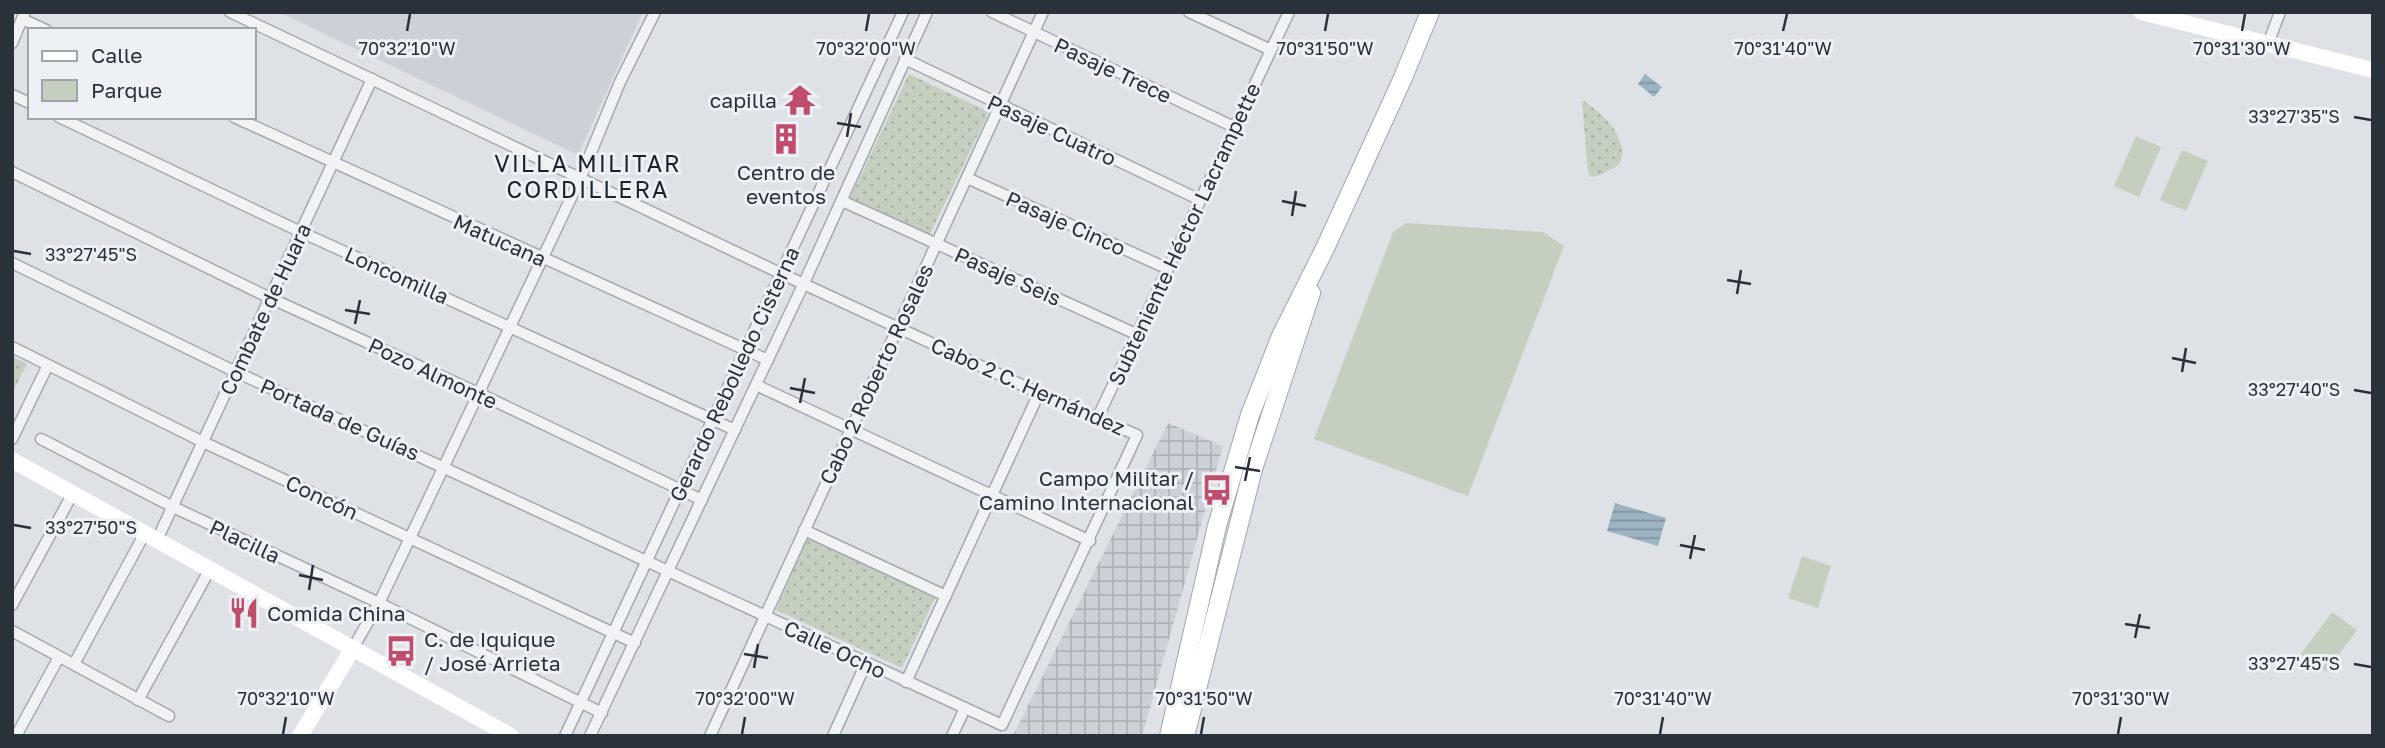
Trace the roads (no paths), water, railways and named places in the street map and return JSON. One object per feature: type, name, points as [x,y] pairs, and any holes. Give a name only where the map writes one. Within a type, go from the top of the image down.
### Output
[{"type":"main road","points":[[1169,736],[1217,526],[1240,448],[1281,336],[1326,246],[1430,12]]},
{"type":"main road","points":[[2141,12],[2165,15],[2373,70]]},
{"type":"main road","points":[[1185,736],[1253,469],[1326,246]]},
{"type":"main road","points":[[12,460],[511,736]]},
{"type":"main road","points":[[300,736],[353,648]]},
{"type":"street","name":"Cabo 2 C. Hernández","points":[[230,12],[782,274],[1137,435],[1090,541]]},
{"type":"street","points":[[353,648],[379,603],[410,538],[580,178],[620,82],[655,12]]},
{"type":"street","name":"Gerardo Rebolledo Cisterna","points":[[565,736],[903,12]]},
{"type":"street","name":"Gerardo Rebolledo Cisterna","points":[[590,736],[804,283],[927,12]]},
{"type":"street","name":"Pasaje Trece","points":[[992,12],[1234,127]]},
{"type":"street","name":"Cabo 2 Roberto Rosales","points":[[710,736],[1043,12]]},
{"type":"street","points":[[1189,12],[1271,50]]},
{"type":"street","name":"Subteniente Héctor Lacrampette","points":[[1097,419],[1289,12]]},
{"type":"street","points":[[2268,44],[2280,12]]},
{"type":"street","points":[[12,43],[23,15],[43,28]]},
{"type":"street","name":"Pasaje Cuatro","points":[[905,59],[1199,200]]},
{"type":"street","name":"Combate de Huara","points":[[74,664],[151,537],[173,507],[372,79]]},
{"type":"street","points":[[12,95],[28,102]]},
{"type":"street","name":"Loncomilla","points":[[63,119],[301,232],[735,430]]},
{"type":"street","name":"Matucana","points":[[238,119],[768,360]]},
{"type":"street","name":"Pozo Almonte","points":[[12,172],[270,298],[702,500]]},
{"type":"street","name":"Pasaje Cinco","points":[[967,178],[1166,268]]},
{"type":"street","name":"Pasaje Seis","points":[[842,201],[1136,334]]},
{"type":"street","name":"Portada de Guías","points":[[12,263],[236,372],[668,573]]},
{"type":"street","name":"Concón","points":[[12,347],[203,442],[635,643]]},
{"type":"street","points":[[12,439],[48,365]]},
{"type":"street","points":[[756,385],[1090,541]]},
{"type":"street","points":[[906,682],[1040,393]]},
{"type":"street","name":"Placilla","points":[[41,439],[173,507],[379,603],[602,713]]},
{"type":"street","points":[[12,605],[73,494]]},
{"type":"street","points":[[804,530],[946,596]]},
{"type":"street","name":"Calle Ocho","points":[[668,573],[1002,725],[1090,541]]},
{"type":"street","points":[[138,700],[210,569]]},
{"type":"street","points":[[12,631],[169,716]]},
{"type":"street","points":[[16,736],[60,657]]},
{"type":"street","points":[[833,736],[866,663]]},
{"type":"street","points":[[951,736],[965,708]]},
{"type":"water","points":[[1645,74],[1662,87],[1654,97],[1638,84]]},
{"type":"water","points":[[1615,503],[1666,518],[1658,546],[1607,531]]},
{"type":"place","name":"capilla","points":[[800,100]]},
{"type":"place","name":"Centro de eventos","points":[[786,139]]},
{"type":"place","name":"Campo Militar / Camino Internacional","points":[[1217,490]]},
{"type":"place","name":"Comida China","points":[[244,613]]},
{"type":"place","name":"C. de Iquique / José Arrieta","points":[[401,651]]},
{"type":"district","name":"VILLA MILITAR CORDILLERA","points":[[588,176]]}]
